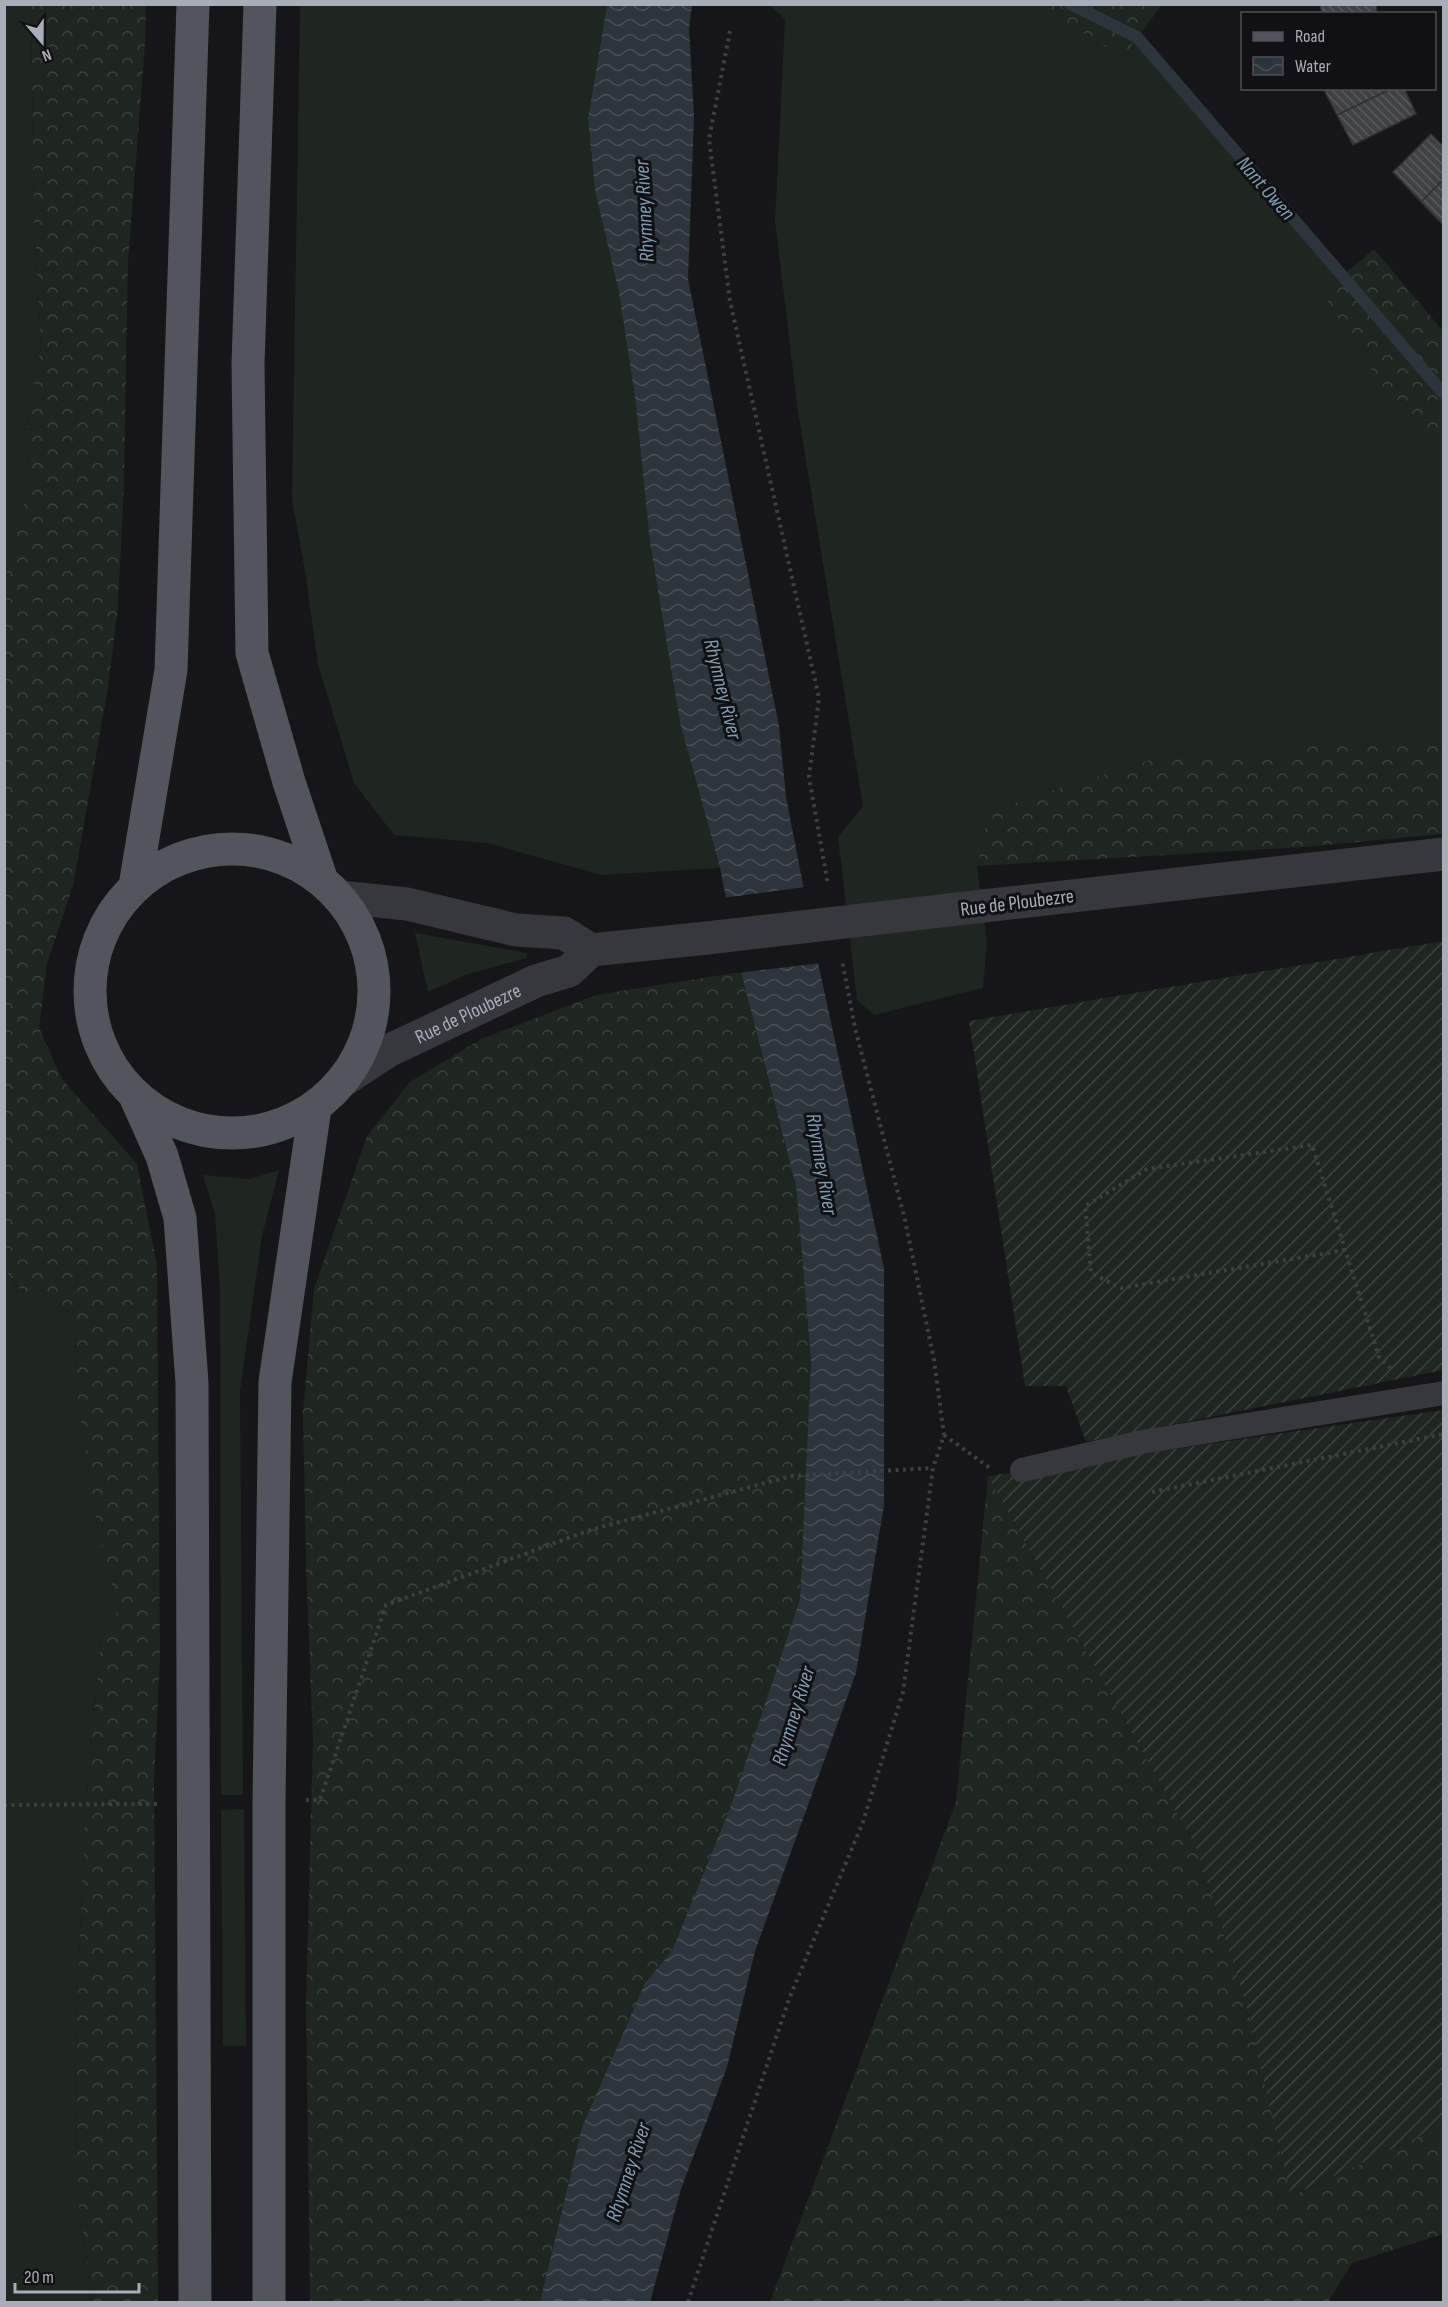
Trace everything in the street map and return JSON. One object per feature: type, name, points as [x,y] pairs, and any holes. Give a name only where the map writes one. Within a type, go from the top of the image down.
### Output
[{"type":"main road","points":[[135,886],[171,670],[193,4]]},
{"type":"main road","points":[[136,1098],[177,1124],[223,1134],[271,1129],[315,1108],[344,1080],[365,1046],[376,994],[367,943],[331,888],[289,782],[252,653],[248,364],[260,4]]},
{"type":"main road","points":[[195,2302],[192,1383],[180,1218],[162,1156],[136,1098],[106,1060],[91,1016],[91,968],[106,923],[135,886],[169,863],[207,850],[247,849],[286,858],[331,888]]},
{"type":"main road","points":[[269,2302],[269,1801],[275,1382],[315,1108]]},
{"type":"street","name":"Rue de Ploubezre","points":[[344,1080],[390,1050],[536,981],[569,971],[591,950],[1443,854]]},
{"type":"street","points":[[331,888],[516,930],[564,933],[591,950]]},
{"type":"lane","points":[[1023,1470],[1142,1442],[1432,1395]]},
{"type":"path","points":[[730,31],[709,139],[730,301],[819,698],[809,777],[829,890]]},
{"type":"path","points":[[688,2302],[789,1999],[863,1822],[903,1692],[933,1468],[944,1435],[934,1360],[905,1220],[855,1028],[842,959]]},
{"type":"path","points":[[1345,1250],[1121,1288],[1091,1273],[1085,1206],[1147,1169],[1312,1145],[1379,1357],[1432,1395]]},
{"type":"path","points":[[1152,1492],[1443,1434]]},
{"type":"path","points":[[944,1435],[999,1474],[1023,1470]]},
{"type":"path","points":[[300,1800],[320,1800],[386,1605],[590,1530],[791,1476],[933,1468]]},
{"type":"path","points":[[4,1805],[164,1804]]},
{"type":"green space","points":[[31,4],[34,221],[41,345],[26,431],[30,480],[5,584],[4,5]]},
{"type":"green space","points":[[31,5],[146,5],[128,261],[124,481],[118,606],[108,688],[73,886],[47,964],[39,1028],[62,1079],[137,1164],[157,1265],[160,1660],[154,1779],[158,2302],[93,2302],[78,2202],[75,2053],[85,1817],[101,1640],[118,1610],[98,1532],[78,1402],[74,1314],[21,1291],[5,1270],[4,584],[30,480],[26,431],[41,345],[34,221]]},
{"type":"green space","points":[[300,5],[607,5],[588,118],[595,191],[619,293],[635,397],[650,543],[680,723],[720,868],[601,875],[488,843],[394,835],[354,783],[318,664],[292,499]]},
{"type":"green space","points":[[769,5],[1162,5],[1137,37],[1443,394],[1443,745],[1344,737],[1272,758],[1172,753],[989,811],[977,866],[987,942],[983,988],[874,1015],[857,1000],[838,837],[863,806],[798,412],[775,221],[785,19]]},
{"type":"green space","points":[[1038,5],[1146,5],[1153,17],[1123,57]]},
{"type":"green space","points":[[1374,249],[1443,331],[1443,441],[1396,407],[1322,293]]},
{"type":"green space","points":[[1344,737],[1443,745],[1443,834],[1304,847],[977,866],[989,811],[1172,753],[1272,758]]},
{"type":"green space","points":[[415,933],[527,953],[527,958],[468,974],[428,992]]},
{"type":"green space","points":[[1443,941],[1443,1370],[1086,1442],[1066,1386],[1025,1386],[969,1021]]},
{"type":"green space","points":[[741,972],[796,1186],[811,1361],[800,1599],[732,1803],[672,1951],[645,1983],[582,2127],[540,2302],[310,2302],[306,2002],[313,1741],[303,1412],[314,1289],[367,1136],[410,1082],[481,1039],[596,995]]},
{"type":"green space","points":[[279,1170],[262,1236],[240,1391],[243,1795],[221,1795],[220,1289],[215,1214],[203,1175],[250,1179]]},
{"type":"green space","points":[[4,1270],[21,1291],[74,1314],[78,1402],[98,1532],[118,1610],[101,1640],[85,1817],[75,2053],[78,2202],[93,2302],[5,2302]]},
{"type":"green space","points":[[1443,1410],[1443,2125],[1291,2196],[1245,2001],[1196,1847],[988,1476]]},
{"type":"green space","points":[[988,1476],[1196,1847],[1245,2001],[1292,2196],[1443,2125],[1443,2234],[1352,2263],[1328,2302],[770,2302],[956,1802]]},
{"type":"green space","points":[[244,1809],[246,2046],[223,2046],[221,1810]]},
{"type":"water","name":"Rhymney River","points":[[607,5],[692,5],[689,29],[694,116],[688,279],[779,726],[786,797],[819,967],[884,1268],[884,1505],[856,1673],[755,1951],[727,2067],[681,2189],[650,2302],[540,2302],[582,2127],[645,1983],[672,1951],[732,1803],[800,1599],[811,1361],[796,1186],[741,972],[720,868],[680,723],[650,543],[635,397],[619,293],[595,191],[588,118]]},
{"type":"pier","points":[[806,887],[821,963],[738,973],[723,898]]},
{"type":"building","points":[[1320,4],[1376,4],[1377,12],[1322,12]]},
{"type":"building","points":[[1324,90],[1389,90],[1337,115]]},
{"type":"building","points":[[1389,90],[1405,90],[1416,114],[1353,145],[1337,115]]},
{"type":"building","points":[[1431,134],[1444,147],[1444,179],[1421,202],[1393,172]]},
{"type":"building","points":[[1444,179],[1444,226],[1421,202]]},
{"type":"waterway","name":"Nant Owen","points":[[1070,4],[1137,37],[1444,394]]}]
